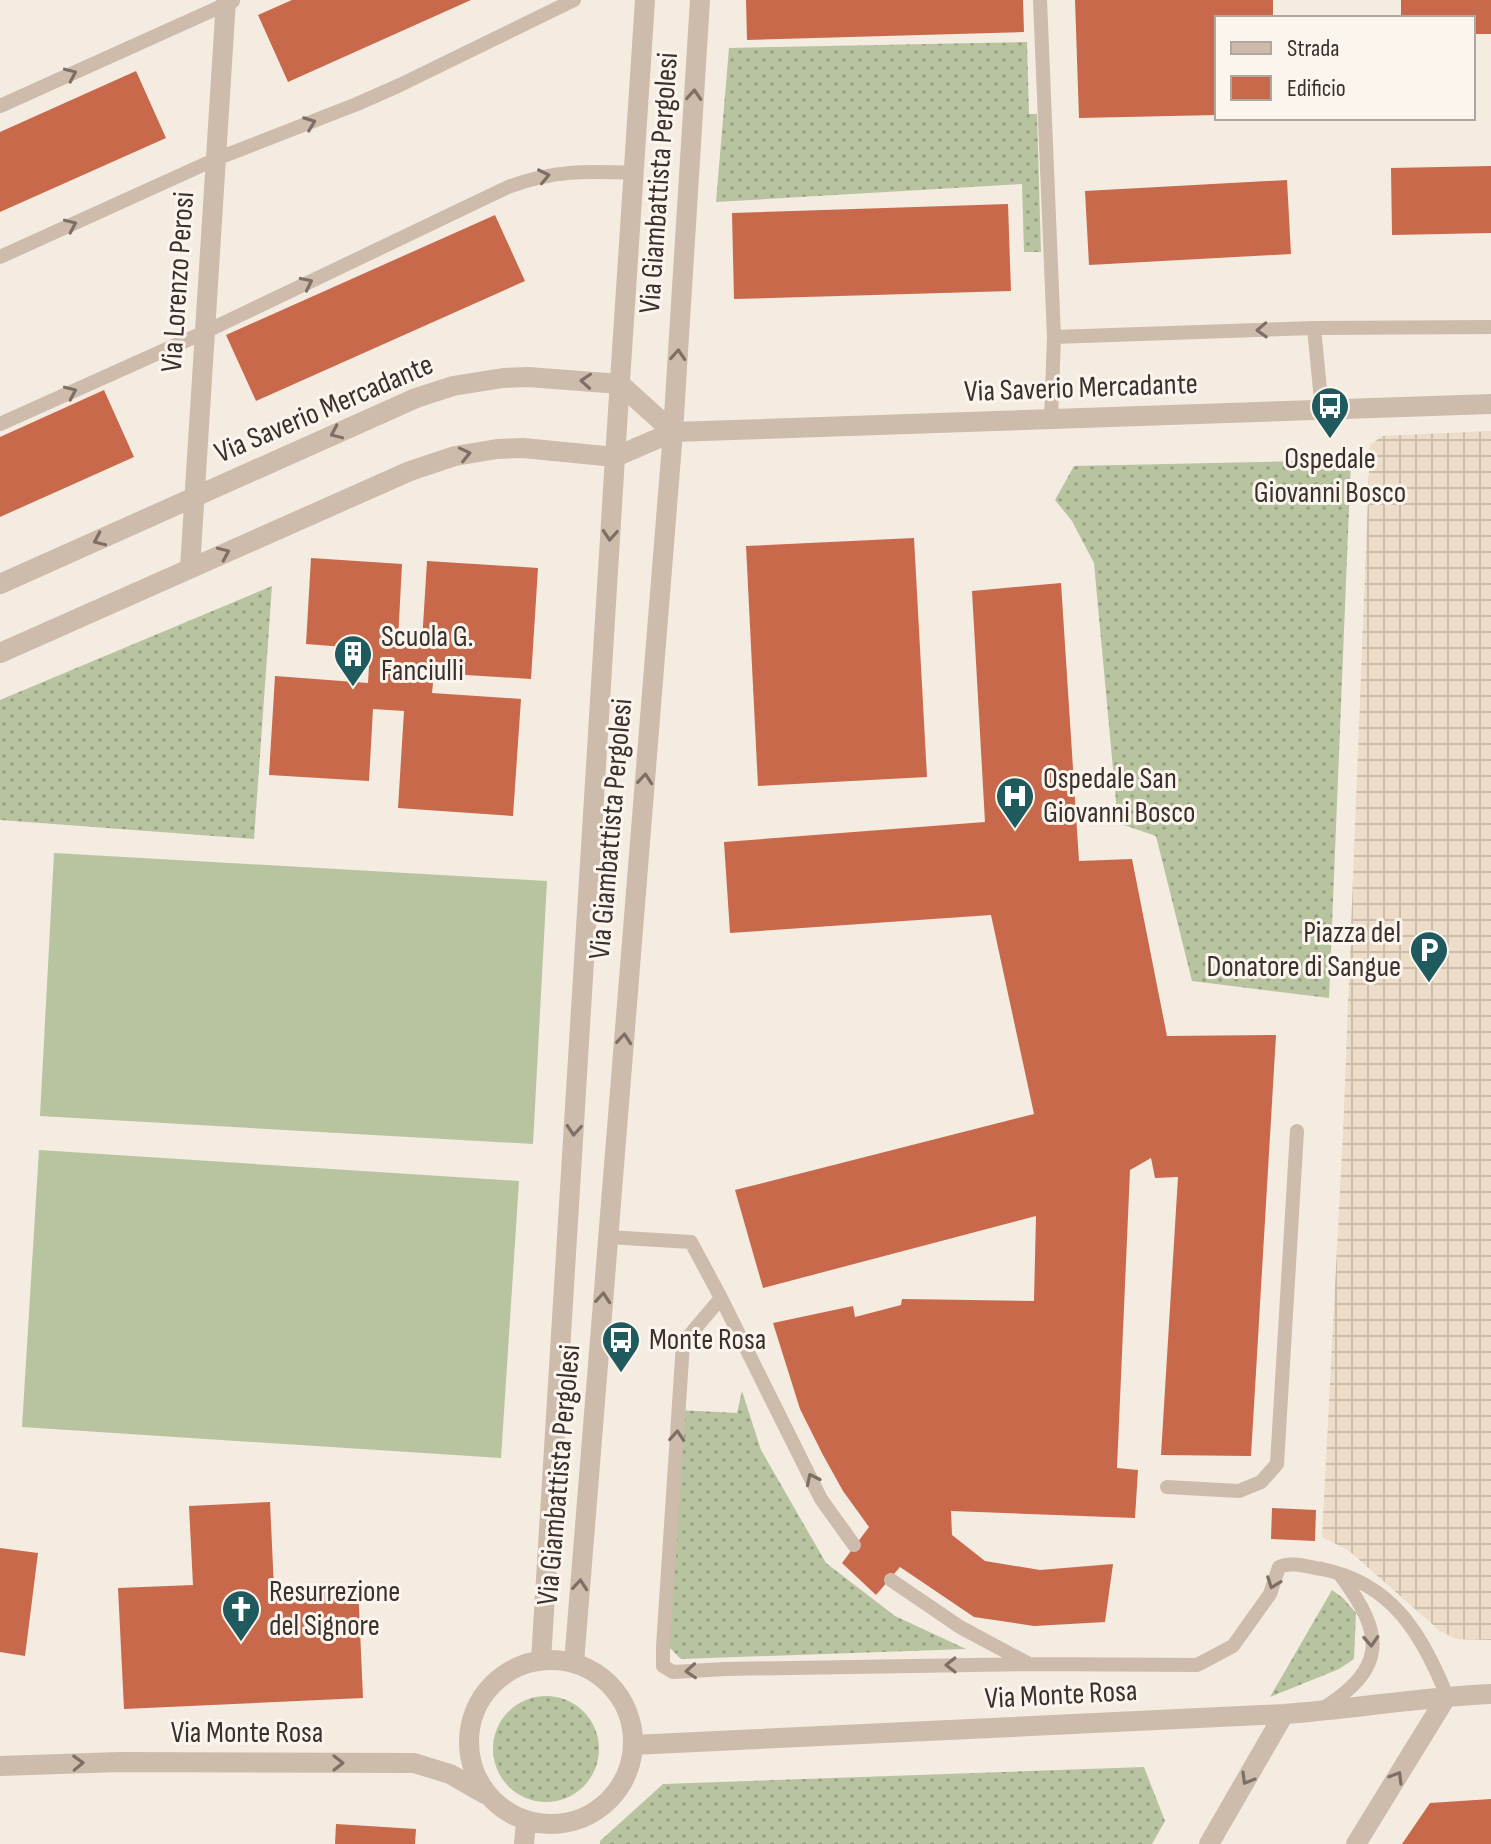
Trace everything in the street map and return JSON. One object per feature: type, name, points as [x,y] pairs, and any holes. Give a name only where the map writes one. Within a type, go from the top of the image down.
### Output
[{"type":"street","name":"Via Giambattista Pergolesi","points":[[541,1660],[645,0]]},
{"type":"street","name":"Via Giambattista Pergolesi","points":[[574,1663],[673,432],[700,0]]},
{"type":"street","name":"Via Lorenzo Perosi","points":[[190,568],[229,1]]},
{"type":"street","name":"Via Saverio Mercadante","points":[[0,584],[416,398],[445,388],[521,377],[620,384]]},
{"type":"street","points":[[620,384],[673,432]]},
{"type":"street","name":"Via Saverio Mercadante","points":[[0,653],[410,471],[485,449],[510,448],[615,457],[673,432],[1491,404]]},
{"type":"street","points":[[541,1660],[574,1663],[597,1674],[620,1697],[632,1726],[633,1745],[630,1767],[613,1797],[568,1834],[508,1813],[487,1794],[477,1779],[469,1750],[470,1728],[479,1701],[504,1674],[521,1665],[541,1660]]},
{"type":"street","name":"Via Monte Rosa","points":[[633,1745],[1319,1712],[1447,1696],[1491,1694]]},
{"type":"street","points":[[1356,1844],[1447,1696]]},
{"type":"street","points":[[1209,1844],[1284,1714]]},
{"type":"street","name":"Via Monte Rosa","points":[[0,1766],[120,1762],[414,1763],[450,1774],[487,1794]]},
{"type":"street","points":[[524,1844],[526,1821]]},
{"type":"lane","points":[[0,257],[216,159],[357,104],[574,0]]},
{"type":"lane","points":[[1040,0],[1054,337],[1051,420]]},
{"type":"lane","points":[[0,106],[229,1]]},
{"type":"lane","points":[[0,424],[205,332],[508,187],[540,176],[574,171],[634,173]]},
{"type":"lane","points":[[1054,337],[1314,328],[1491,327]]},
{"type":"lane","points":[[1314,328],[1322,410]]},
{"type":"lane","points":[[1167,1487],[1239,1491],[1261,1482],[1277,1464],[1297,1131]]},
{"type":"lane","points":[[608,1237],[691,1242],[821,1499],[854,1545]]},
{"type":"lane","points":[[721,1298],[683,1343],[663,1647],[663,1666],[673,1672],[1029,1664],[1197,1665],[1233,1646],[1270,1594],[1279,1567],[1288,1563],[1338,1572],[1379,1593],[1399,1610],[1419,1638],[1447,1696]]},
{"type":"lane","points":[[1319,1712],[1358,1682],[1372,1654],[1372,1632],[1368,1620],[1338,1572]]},
{"type":"lane","points":[[891,1580],[960,1627],[1029,1664]]},
{"type":"green space","points":[[1027,42],[1029,114],[1037,114],[1041,252],[1024,252],[1022,184],[716,202],[729,48]]},
{"type":"green space","points":[[1351,460],[1329,998],[1192,981],[1156,836],[1118,823],[1094,563],[1072,521],[1055,500],[1074,466]]},
{"type":"green space","points":[[272,586],[254,839],[0,820],[0,700]]},
{"type":"green space","points":[[54,853],[547,881],[533,1144],[40,1116]]},
{"type":"green space","points":[[39,1150],[519,1181],[501,1458],[22,1427]]},
{"type":"green space","points":[[742,1391],[761,1450],[826,1563],[895,1616],[966,1649],[681,1659],[667,1645],[678,1410],[737,1413]]},
{"type":"green space","points":[[1332,1590],[1356,1613],[1354,1659],[1339,1669],[1270,1697]]},
{"type":"green space","points":[[546,1696],[566,1700],[583,1712],[595,1729],[599,1749],[595,1769],[583,1786],[566,1798],[546,1802],[526,1798],[509,1786],[497,1769],[493,1749],[497,1729],[509,1712],[526,1700]]},
{"type":"green space","points":[[1144,1767],[1165,1821],[1152,1844],[600,1844],[663,1784]]},
{"type":"shaded area","name":"Piazza del Donatore di Sangue","points":[[1491,431],[1491,1640],[1456,1639],[1440,1631],[1348,1550],[1322,1537],[1343,1133],[1370,445],[1382,436]]},
{"type":"building","points":[[292,0],[471,0],[288,82],[258,15]]},
{"type":"building","points":[[746,0],[1023,0],[1024,32],[747,40]]},
{"type":"building","points":[[1075,0],[1273,0],[1273,16],[1215,16],[1215,115],[1079,118]]},
{"type":"building","points":[[1401,0],[1491,0],[1491,34],[1475,34],[1475,16],[1401,16]]},
{"type":"building","points":[[136,71],[166,138],[0,212],[0,132]]},
{"type":"building","points":[[1491,166],[1491,233],[1392,235],[1391,168]]},
{"type":"building","points":[[1287,180],[1291,254],[1089,265],[1085,191]]},
{"type":"building","points":[[1008,204],[1011,291],[734,299],[732,213]]},
{"type":"building","points":[[495,215],[525,281],[256,401],[226,335]]},
{"type":"building","points":[[104,390],[134,457],[0,517],[0,437]]},
{"type":"building","points":[[914,538],[927,777],[758,786],[746,546]]},
{"type":"building","name":"Scuola G. Fanciulli","points":[[311,558],[402,564],[398,640],[422,642],[427,561],[538,568],[531,679],[434,673],[432,693],[521,699],[513,816],[398,808],[404,711],[373,709],[369,781],[269,775],[275,676],[368,683],[370,649],[306,644]]},
{"type":"building","points":[[1061,583],[1079,861],[1132,859],[1167,1036],[1276,1035],[1251,1456],[1161,1455],[1178,1177],[1155,1178],[1151,1158],[1130,1170],[1117,1468],[1138,1470],[1135,1518],[951,1511],[952,1535],[985,1561],[1040,1570],[1113,1564],[1105,1622],[1034,1626],[974,1617],[900,1567],[876,1595],[842,1563],[869,1527],[843,1491],[800,1409],[773,1323],[853,1306],[855,1317],[901,1305],[902,1299],[1034,1301],[1036,1216],[763,1288],[735,1190],[1034,1114],[991,915],[730,933],[724,842],[985,822],[972,591]]},
{"type":"building","name":"Resurrezione del Signore","points":[[270,1502],[274,1589],[358,1585],[363,1698],[124,1709],[118,1588],[193,1585],[189,1506]]},
{"type":"building","points":[[1272,1508],[1316,1510],[1315,1541],[1271,1539]]},
{"type":"building","points":[[0,1548],[38,1553],[25,1656],[0,1652]]},
{"type":"building","points":[[1491,1799],[1491,1844],[1402,1844],[1430,1803]]},
{"type":"building","points":[[336,1824],[416,1829],[415,1844],[335,1844]]},
{"type":"place","name":"Ospedale Giovanni Bosco","points":[[1330,440]]},
{"type":"place","name":"Scuola G. Fanciulli","points":[[353,688]]},
{"type":"place","name":"Ospedale San Giovanni Bosco","points":[[1015,830]]},
{"type":"place","name":"Piazza del Donatore di Sangue","points":[[1429,984]]},
{"type":"place","name":"Monte Rosa","points":[[621,1374]]},
{"type":"place","name":"Resurrezione del Signore","points":[[241,1643]]}]
